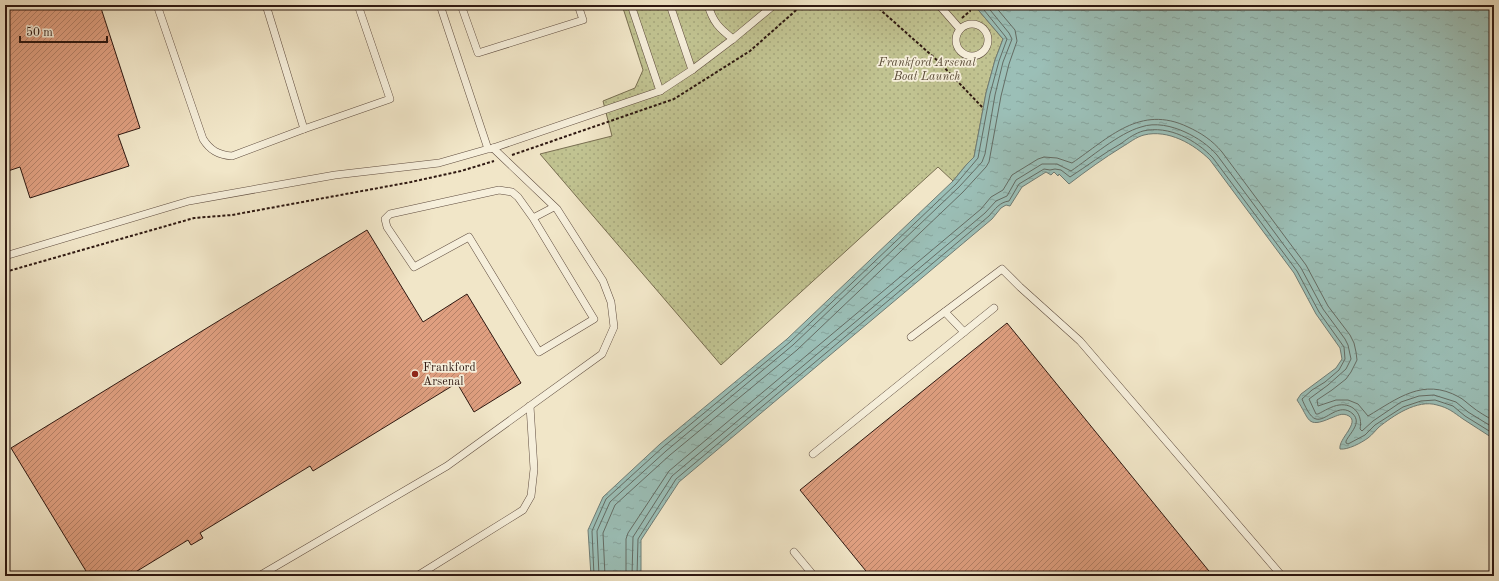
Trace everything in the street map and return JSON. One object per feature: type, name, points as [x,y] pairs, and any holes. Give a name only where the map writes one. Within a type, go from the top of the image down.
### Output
[{"type":"lane","points":[[157,5],[203,139],[214,152],[223,156],[232,156],[390,99],[358,5]]},
{"type":"lane","points":[[266,5],[304,129]]},
{"type":"lane","points":[[259,576],[447,466],[602,354],[614,327],[611,302],[603,281],[554,207],[491,149],[440,5]]},
{"type":"lane","points":[[461,5],[478,53],[583,20],[578,5]]},
{"type":"lane","points":[[632,5],[660,91]]},
{"type":"lane","points":[[670,5],[692,70]]},
{"type":"lane","points":[[708,5],[712,18],[723,31],[733,39]]},
{"type":"lane","points":[[5,256],[189,200],[335,176],[438,163],[491,149],[660,91],[692,70],[774,5]]},
{"type":"lane","points":[[939,5],[958,26],[974,24],[983,28],[986,32],[988,42],[984,51],[975,56],[970,56],[961,52],[956,43],[958,26]]},
{"type":"lane","points":[[499,190],[512,192],[518,197],[533,218],[594,319],[539,352],[469,237],[414,267],[387,227],[385,219],[390,214],[499,190]]},
{"type":"lane","points":[[533,218],[554,207]]},
{"type":"lane","points":[[911,337],[1002,269],[1080,341],[1282,576]]},
{"type":"lane","points":[[813,454],[994,308]]},
{"type":"lane","points":[[945,312],[964,332]]},
{"type":"lane","points":[[417,576],[523,510],[531,496],[534,469],[530,406]]},
{"type":"lane","points":[[794,552],[814,576]]},
{"type":"path","points":[[875,5],[944,67],[983,108]]},
{"type":"path","points":[[958,26],[970,11],[970,6]]},
{"type":"path","points":[[5,272],[194,218],[239,213],[432,177],[461,171],[483,164]]},
{"type":"green space","name":"Frankford Arsenal Boat Launch","points":[[622,5],[974,5],[1003,39],[995,60],[986,93],[974,157],[953,181],[938,167],[721,365],[540,154],[612,136],[603,101],[635,88],[643,70]]},
{"type":"water","points":[[974,5],[1494,5],[1494,439],[1448,409],[1437,405],[1421,404],[1398,414],[1379,427],[1362,442],[1351,447],[1340,449],[1340,445],[1352,423],[1352,419],[1349,416],[1342,414],[1323,421],[1313,422],[1307,417],[1297,400],[1301,394],[1336,368],[1342,359],[1340,348],[1316,314],[1294,273],[1204,154],[1188,143],[1171,136],[1162,134],[1144,135],[1135,139],[1088,169],[1069,184],[1059,174],[1058,176],[1054,172],[1051,175],[1046,172],[1022,187],[1010,206],[1006,205],[1001,208],[992,219],[679,482],[641,540],[641,576],[591,576],[588,530],[603,497],[660,444],[787,339],[953,181],[974,157],[986,93],[995,60],[1003,39]]},
{"type":"building","points":[[5,5],[100,5],[140,128],[118,135],[129,166],[30,198],[20,167],[5,172]]},
{"type":"building","points":[[367,230],[423,322],[467,294],[521,383],[474,412],[457,383],[313,471],[310,466],[200,533],[203,538],[191,545],[188,540],[129,576],[89,576],[11,448]]},
{"type":"building","points":[[1007,323],[1213,576],[870,576],[800,490]]},
{"type":"place","name":"Frankford Arsenal","points":[[415,374]]}]
